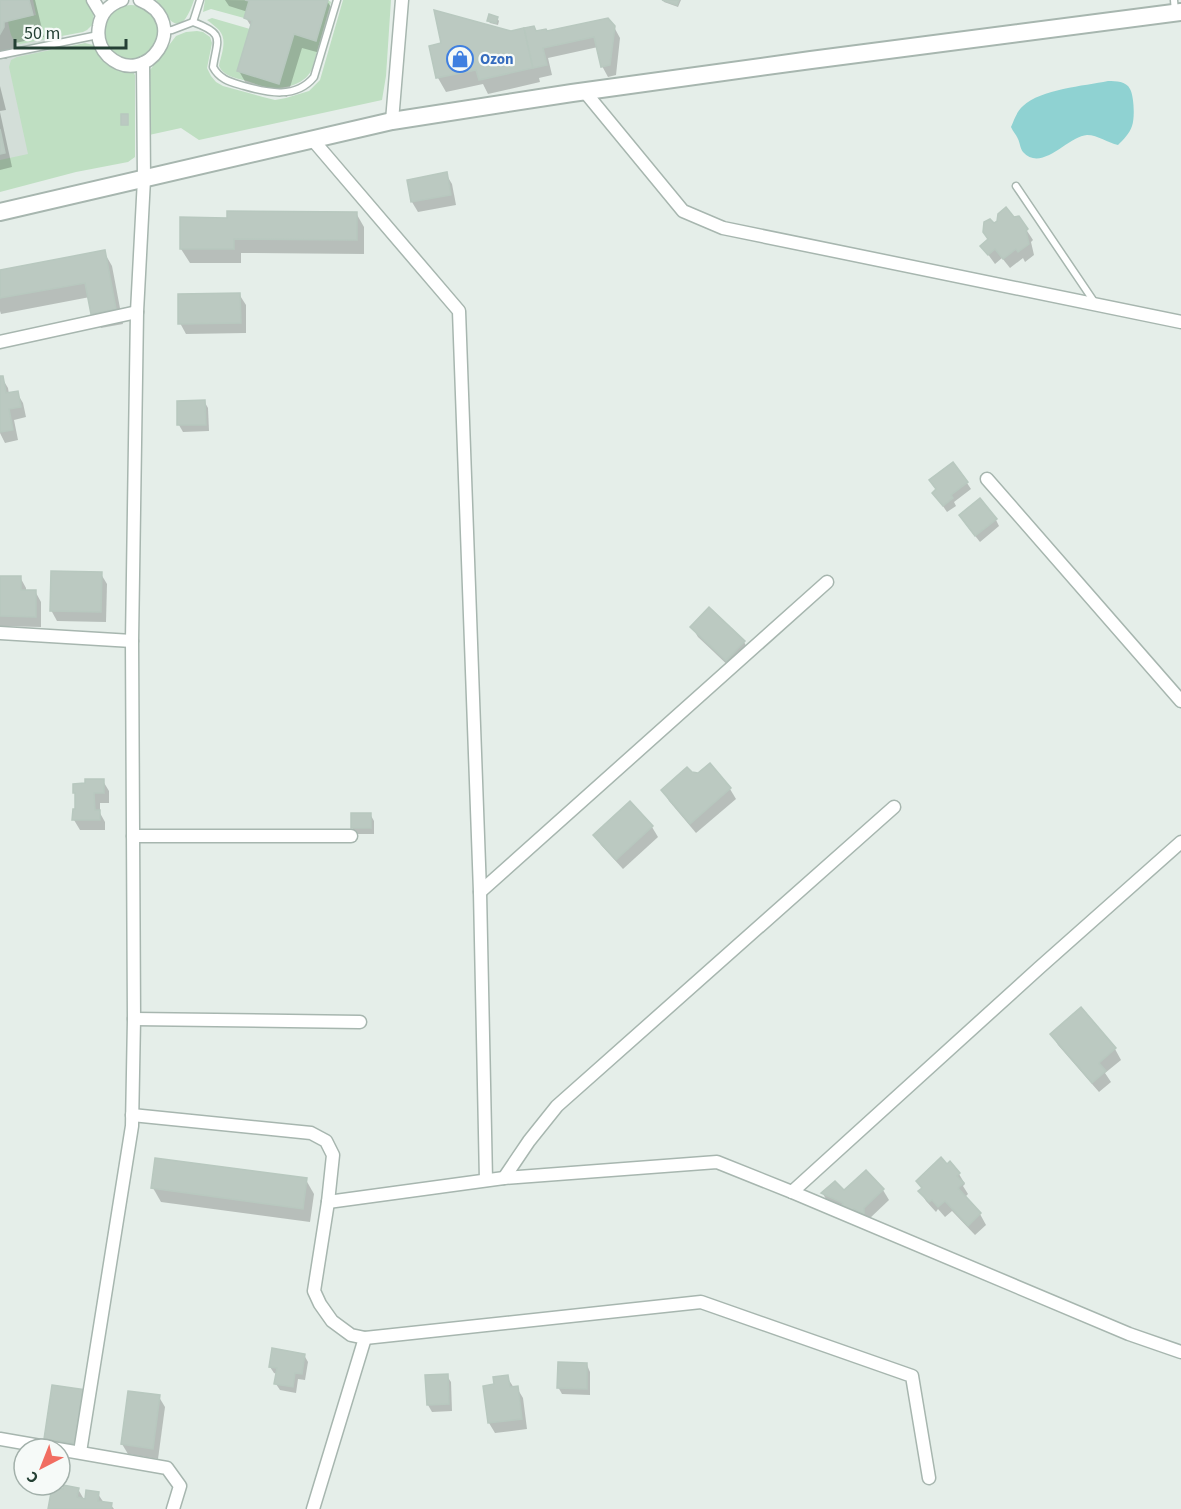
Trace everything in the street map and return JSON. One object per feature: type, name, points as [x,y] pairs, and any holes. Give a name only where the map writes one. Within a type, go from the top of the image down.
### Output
[{"type":"street","points":[[93,0],[102,15]]},
{"type":"street","points":[[123,0],[113,4],[102,15],[98,35],[106,53],[114,60],[133,65],[152,58],[164,40],[165,31],[162,19],[156,10],[144,1]]},
{"type":"street","points":[[392,121],[402,0]]},
{"type":"street","points":[[0,212],[392,121],[1176,8]]},
{"type":"street","points":[[80,1452],[132,1126],[134,1019],[132,641],[137,312],[144,179],[143,63]]},
{"type":"street","points":[[585,92],[683,210],[723,228],[1181,322]]},
{"type":"street","points":[[312,139],[459,311],[480,892],[486,1180]]},
{"type":"street","points":[[0,342],[137,312]]},
{"type":"street","points":[[987,479],[1181,701]]},
{"type":"street","points":[[480,892],[827,582]]},
{"type":"street","points":[[0,633],[132,641]]},
{"type":"street","points":[[504,1178],[529,1141],[557,1106],[894,807]]},
{"type":"street","points":[[133,836],[351,836]]},
{"type":"street","points":[[792,1192],[1181,842]]},
{"type":"street","points":[[134,1019],[360,1022]]},
{"type":"street","points":[[132,1115],[311,1133],[326,1141],[333,1155],[314,1291],[332,1321],[351,1335],[365,1338],[701,1302],[912,1376],[929,1478]]},
{"type":"street","points":[[328,1202],[504,1178],[717,1162],[1129,1334],[1181,1352]]},
{"type":"street","points":[[313,1509],[365,1338]]},
{"type":"street","points":[[0,1439],[167,1468],[180,1486],[173,1509]]},
{"type":"lane","points":[[193,22],[200,0]]},
{"type":"lane","points":[[165,31],[193,22],[210,29],[218,37],[213,67],[220,77],[264,92],[285,92],[305,86],[314,77],[337,0]]},
{"type":"lane","points":[[0,55],[98,35]]},
{"type":"lane","points":[[1017,186],[1096,304]]},
{"type":"shaded area","points":[[0,0],[55,0],[89,151],[0,185]]},
{"type":"green space","points":[[33,0],[87,0],[94,11],[93,24],[83,32],[20,44],[12,38],[8,21],[36,15]]},
{"type":"green space","points":[[156,0],[194,0],[185,19],[176,24],[171,21]]},
{"type":"green space","points":[[205,0],[249,1],[244,18],[211,9],[203,12]]},
{"type":"green space","points":[[328,0],[331,2],[312,69],[306,78],[296,84],[275,88],[231,76],[221,70],[219,66],[223,48],[222,34],[207,20],[212,18],[250,29],[237,71],[279,84],[294,34],[316,41]]},
{"type":"green space","points":[[343,0],[391,0],[386,76],[382,100],[199,140],[181,128],[149,135],[150,70],[176,36],[197,31],[210,37],[212,43],[207,68],[216,82],[223,86],[275,100],[286,98],[309,91],[320,80]]},
{"type":"green space","points":[[131,5],[141,7],[150,13],[156,22],[158,32],[156,42],[150,51],[141,57],[131,59],[121,57],[112,51],[106,42],[104,32],[106,22],[112,13],[121,7]]},
{"type":"green space","points":[[85,43],[93,45],[135,75],[135,157],[128,162],[76,172],[0,192],[0,160],[28,154],[9,67],[11,60]]},
{"type":"water","points":[[1108,81],[1126,84],[1132,97],[1134,113],[1132,126],[1118,145],[1087,135],[1047,156],[1030,157],[1023,152],[1011,127],[1023,106],[1051,92]]},
{"type":"building","points":[[0,0],[29,0],[33,15],[4,22],[0,34]]},
{"type":"building","points":[[245,0],[328,0],[316,41],[294,34],[279,84],[237,71],[252,21],[244,18],[249,1]]},
{"type":"building","points":[[662,0],[679,0],[677,5]]},
{"type":"building","points":[[434,10],[511,31],[524,28],[533,68],[479,80],[476,70],[436,78],[429,46],[441,43]]},
{"type":"building","points":[[489,14],[498,17],[496,23],[487,21]]},
{"type":"building","points":[[608,18],[615,26],[610,65],[601,67],[594,37],[543,48],[547,65],[533,68],[524,28],[534,26],[536,31],[546,29],[547,31]]},
{"type":"building","points":[[121,114],[128,114],[128,125],[121,125]]},
{"type":"building","points":[[0,129],[5,153],[0,154]]},
{"type":"building","points":[[447,172],[451,195],[411,202],[407,180]]},
{"type":"building","points":[[1006,207],[1014,217],[1019,216],[1028,229],[1026,231],[1029,244],[1018,252],[1016,249],[1003,259],[995,249],[988,255],[980,246],[988,239],[983,232],[984,222],[990,219],[994,223],[997,221],[998,214]]},
{"type":"building","points":[[227,211],[357,212],[357,240],[234,239],[234,249],[180,249],[180,217],[227,218]]},
{"type":"building","points":[[105,250],[116,309],[91,314],[85,283],[0,298],[0,270]]},
{"type":"building","points":[[240,293],[241,323],[178,324],[178,294]]},
{"type":"building","points":[[0,376],[3,376],[6,393],[18,391],[21,407],[9,409],[13,430],[0,432]]},
{"type":"building","points":[[205,400],[206,425],[177,425],[177,401]]},
{"type":"building","points":[[953,462],[968,482],[951,495],[953,498],[943,506],[932,493],[936,489],[929,480]]},
{"type":"building","points":[[980,498],[997,519],[975,536],[959,515]]},
{"type":"building","points":[[51,571],[102,572],[101,612],[50,611]]},
{"type":"building","points":[[0,576],[21,576],[21,590],[36,590],[36,617],[0,616]]},
{"type":"building","points":[[709,607],[745,641],[726,661],[690,627]]},
{"type":"building","points":[[710,763],[731,788],[690,824],[661,790],[687,767],[692,772],[698,773]]},
{"type":"building","points":[[85,779],[104,779],[104,793],[94,793],[95,810],[100,810],[100,820],[72,820],[73,809],[75,809],[73,784],[85,783]]},
{"type":"building","points":[[630,801],[653,826],[616,860],[593,835]]},
{"type":"building","points":[[351,813],[371,813],[371,828],[351,828]]},
{"type":"building","points":[[1081,1007],[1116,1048],[1099,1063],[1106,1071],[1092,1083],[1050,1034]]},
{"type":"building","points":[[941,1157],[947,1164],[950,1161],[960,1173],[957,1176],[964,1183],[958,1188],[981,1213],[968,1226],[945,1201],[938,1207],[918,1191],[922,1188],[916,1181]]},
{"type":"building","points":[[155,1158],[307,1178],[303,1209],[151,1188]]},
{"type":"building","points":[[866,1170],[884,1189],[864,1208],[864,1214],[854,1209],[853,1212],[841,1207],[843,1203],[821,1193],[835,1181],[844,1190]]},
{"type":"building","points":[[272,1348],[305,1354],[302,1374],[295,1373],[293,1387],[274,1384],[277,1368],[269,1367]]},
{"type":"building","points":[[558,1362],[587,1363],[587,1389],[557,1388]]},
{"type":"building","points":[[448,1374],[449,1404],[427,1405],[425,1375]]},
{"type":"building","points":[[508,1375],[510,1387],[518,1386],[522,1419],[488,1423],[483,1386],[494,1384],[493,1377]]},
{"type":"building","points":[[52,1385],[86,1390],[78,1444],[72,1443],[72,1437],[44,1437]]},
{"type":"building","points":[[128,1391],[160,1395],[153,1449],[121,1444]]},
{"type":"building","points":[[72,1487],[79,1488],[77,1497],[85,1499],[86,1490],[99,1492],[98,1501],[112,1503],[111,1509],[48,1509],[50,1497],[72,1497]]},
{"type":"place","name":"Ozon","points":[[460,59]]}]
